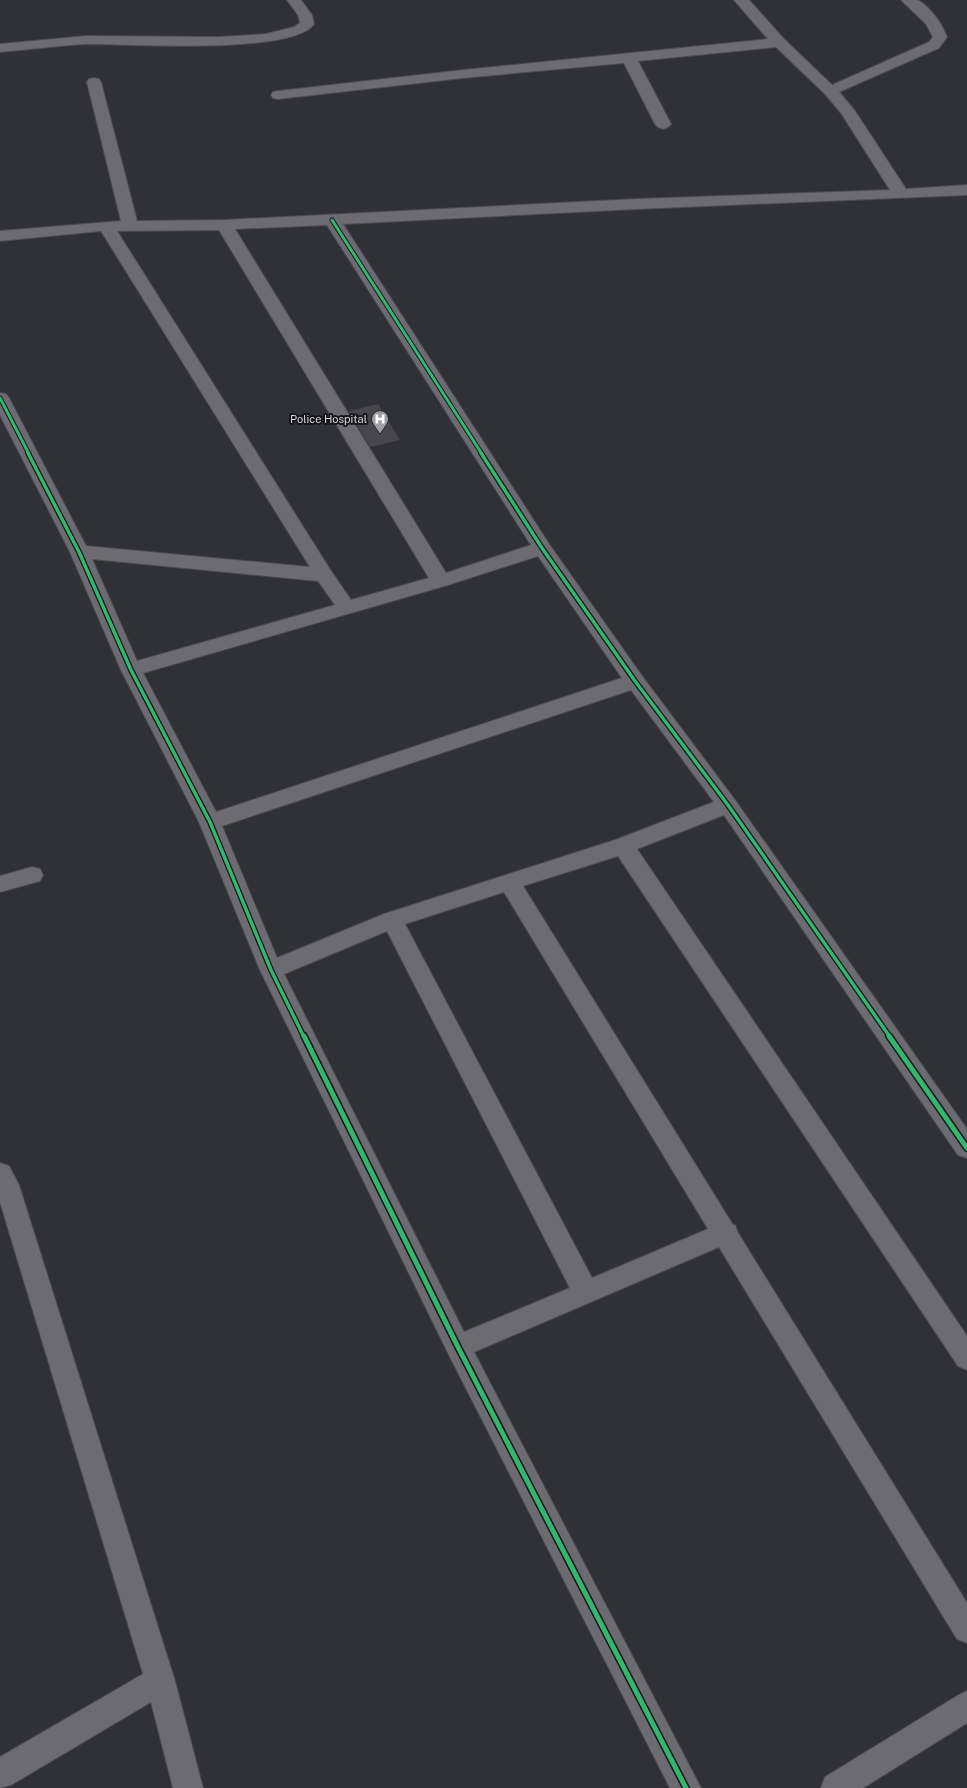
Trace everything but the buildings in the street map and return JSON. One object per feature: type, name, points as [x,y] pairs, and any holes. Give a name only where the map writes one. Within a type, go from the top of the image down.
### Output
[{"type":"street","points":[[0,48],[86,40],[219,41],[266,38],[299,30],[307,24],[305,16],[294,0]]},
{"type":"street","points":[[741,0],[779,42],[830,91],[847,111],[901,194]]},
{"type":"street","points":[[830,91],[934,45],[940,37],[937,28],[927,16],[908,0]]},
{"type":"street","points":[[278,96],[463,74],[779,42]]},
{"type":"street","points":[[629,58],[663,124]]},
{"type":"street","points":[[94,82],[130,226]]},
{"type":"street","points":[[0,236],[106,226],[224,225],[637,204],[967,190]]},
{"type":"street","points":[[332,220],[542,548],[635,681],[728,805],[967,1148]]},
{"type":"street","points":[[224,225],[441,581]]},
{"type":"street","points":[[106,226],[324,575],[346,607]]},
{"type":"street","points":[[0,398],[79,552],[131,670],[210,822],[271,970],[458,1347],[686,1788]]},
{"type":"street","points":[[131,670],[346,607],[441,581],[542,548]]},
{"type":"street","points":[[79,552],[324,575]]},
{"type":"street","points":[[210,822],[635,681]]},
{"type":"street","points":[[271,970],[392,920],[623,846],[728,805]]},
{"type":"street","points":[[623,846],[967,1358]]},
{"type":"street","points":[[0,884],[32,875]]},
{"type":"street","points":[[510,883],[726,1233],[967,1629]]},
{"type":"street","points":[[392,920],[586,1292]]},
{"type":"street","points":[[0,1173],[7,1185],[160,1681],[188,1788]]},
{"type":"street","points":[[458,1347],[726,1233]]},
{"type":"street","points":[[0,1774],[160,1681]]},
{"type":"street","points":[[836,1788],[967,1706]]},
{"type":"cycle path","points":[[332,220],[542,548],[635,681],[728,805],[967,1148]]},
{"type":"cycle path","points":[[0,398],[79,552],[131,670],[210,822],[271,970],[458,1347],[686,1788]]},
{"type":"place","name":"Police Hospital","points":[[380,434]]}]
